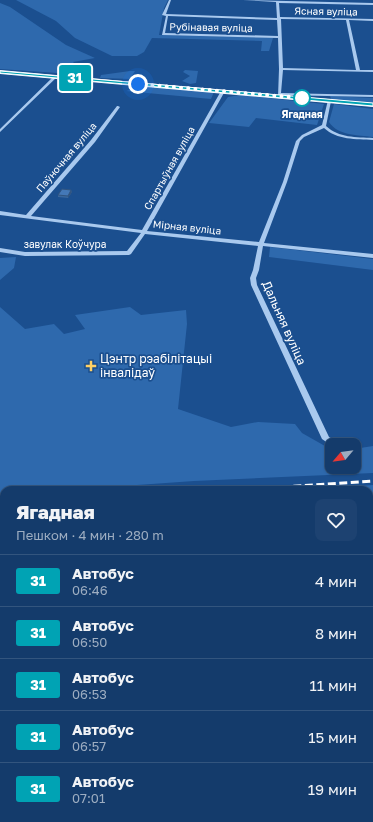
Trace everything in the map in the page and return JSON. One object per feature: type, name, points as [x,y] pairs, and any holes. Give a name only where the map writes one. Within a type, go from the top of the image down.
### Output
[{"type":"main road","points":[[0,72],[222,91],[328,98],[373,105]]},
{"type":"street","points":[[167,16],[164,15],[170,0]]},
{"type":"street","points":[[244,0],[373,4]]},
{"type":"street","points":[[277,1],[279,18],[279,95]]},
{"type":"street","name":"Ясная вуліца","points":[[167,16],[373,20]]},
{"type":"street","name":"Рубінавая вуліца","points":[[167,16],[162,34],[279,37]]},
{"type":"street","points":[[347,19],[358,70]]},
{"type":"street","points":[[280,69],[373,71]]},
{"type":"street","points":[[0,131],[55,77]]},
{"type":"street","name":"Спартыўная вуліца","points":[[129,253],[144,232],[222,91]]},
{"type":"street","points":[[373,96],[328,98],[324,126],[326,129],[341,136],[373,139]]},
{"type":"street","name":"Паўночная вуліца","points":[[27,217],[93,141],[118,107]]},
{"type":"street","name":"Дальняя вуліца","points":[[324,126],[303,136],[298,141],[285,182],[261,244],[253,278],[254,285],[326,438]]},
{"type":"street","name":"Мірная вуліца","points":[[0,213],[144,232],[373,256]]},
{"type":"street","name":"завулак Коўчура","points":[[0,250],[25,254],[129,253]]},
{"type":"shaded area","points":[[16,0],[168,0],[164,8],[159,35],[273,38],[269,51],[261,51],[262,41],[152,38],[144,52],[137,56],[112,56],[75,38],[56,21]]},
{"type":"shaded area","points":[[0,3],[10,7],[66,45],[95,58],[73,62],[86,75],[0,69]]},
{"type":"shaded area","points":[[185,70],[198,71],[196,83],[190,84],[182,81],[190,76],[183,72]]},
{"type":"shaded area","points":[[135,71],[130,79],[100,78],[101,75]]},
{"type":"shaded area","points":[[145,86],[214,92],[211,99],[126,91]]},
{"type":"shaded area","points":[[240,95],[324,104],[317,125],[256,118],[249,127],[209,123],[228,97]]},
{"type":"shaded area","points":[[330,96],[373,98],[373,103],[331,99]]},
{"type":"shaded area","points":[[334,104],[373,109],[373,137],[349,134],[333,127],[329,122]]},
{"type":"shaded area","points":[[270,247],[373,259],[373,270],[269,257]]},
{"type":"shaded area","points":[[16,257],[14,268],[0,280],[0,258]]},
{"type":"shaded area","points":[[0,307],[25,329],[54,324],[64,334],[85,329],[75,315],[130,307],[141,315],[186,310],[187,324],[178,409],[231,427],[258,422],[295,424],[302,433],[325,446],[325,474],[351,474],[194,481],[123,486],[0,486]]},
{"type":"shaded area","points":[[373,446],[373,473],[361,474],[361,448]]},
{"type":"building","points":[[62,189],[71,190],[68,196],[58,195]]},
{"type":"railway","points":[[297,486],[373,481]]},
{"type":"bus line","name":"31","points":[[0,72],[373,105]]},
{"type":"place","name":"Ягадная","points":[[302,98]]},
{"type":"place","name":"Цэнтр рэабілітацыі інвалідаў","points":[[91,366]]},
{"type":"route","points":[[138,84],[302,98]]}]
